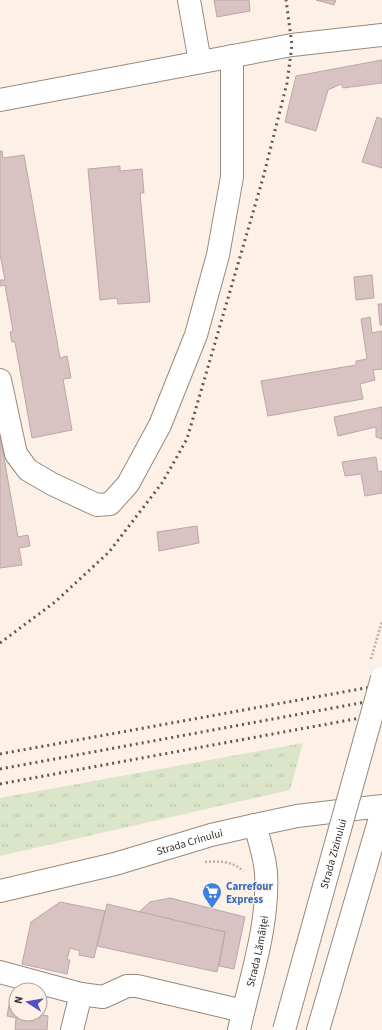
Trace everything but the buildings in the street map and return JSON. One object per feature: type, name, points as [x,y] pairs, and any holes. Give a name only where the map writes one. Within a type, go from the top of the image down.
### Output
[{"type":"street","points":[[189,0],[200,62]]},
{"type":"street","points":[[0,100],[292,45],[382,35]]},
{"type":"street","points":[[0,380],[16,454],[28,470],[52,484],[97,505],[110,504],[128,484],[160,425],[196,335],[218,255],[232,177],[232,56]]},
{"type":"street","name":"Strada Zizinului","points":[[284,1030],[382,678]]},
{"type":"street","name":"Strada Crinului","points":[[0,891],[115,864],[211,835],[255,825],[297,816],[382,806]]},
{"type":"street","points":[[318,1030],[382,812]]},
{"type":"street","name":"Strada Lămâiței","points":[[241,1021],[263,926],[266,893],[266,871],[255,825]]},
{"type":"street","points":[[0,972],[81,994],[103,997],[127,986],[137,986],[241,1021]]},
{"type":"street","points":[[72,1030],[81,994]]},
{"type":"path","points":[[197,863],[220,860],[238,866],[245,874]]},
{"type":"green space","points":[[303,743],[290,790],[0,856],[0,798]]},
{"type":"railway","points":[[0,643],[55,602],[109,552],[162,483],[187,439],[263,178],[287,83],[292,45],[286,0]]},
{"type":"railway","points":[[0,754],[382,685]]},
{"type":"railway","points":[[0,769],[382,699]]},
{"type":"railway","points":[[0,784],[382,714]]},
{"type":"place","name":"Carrefour Express","points":[[212,909]]}]
